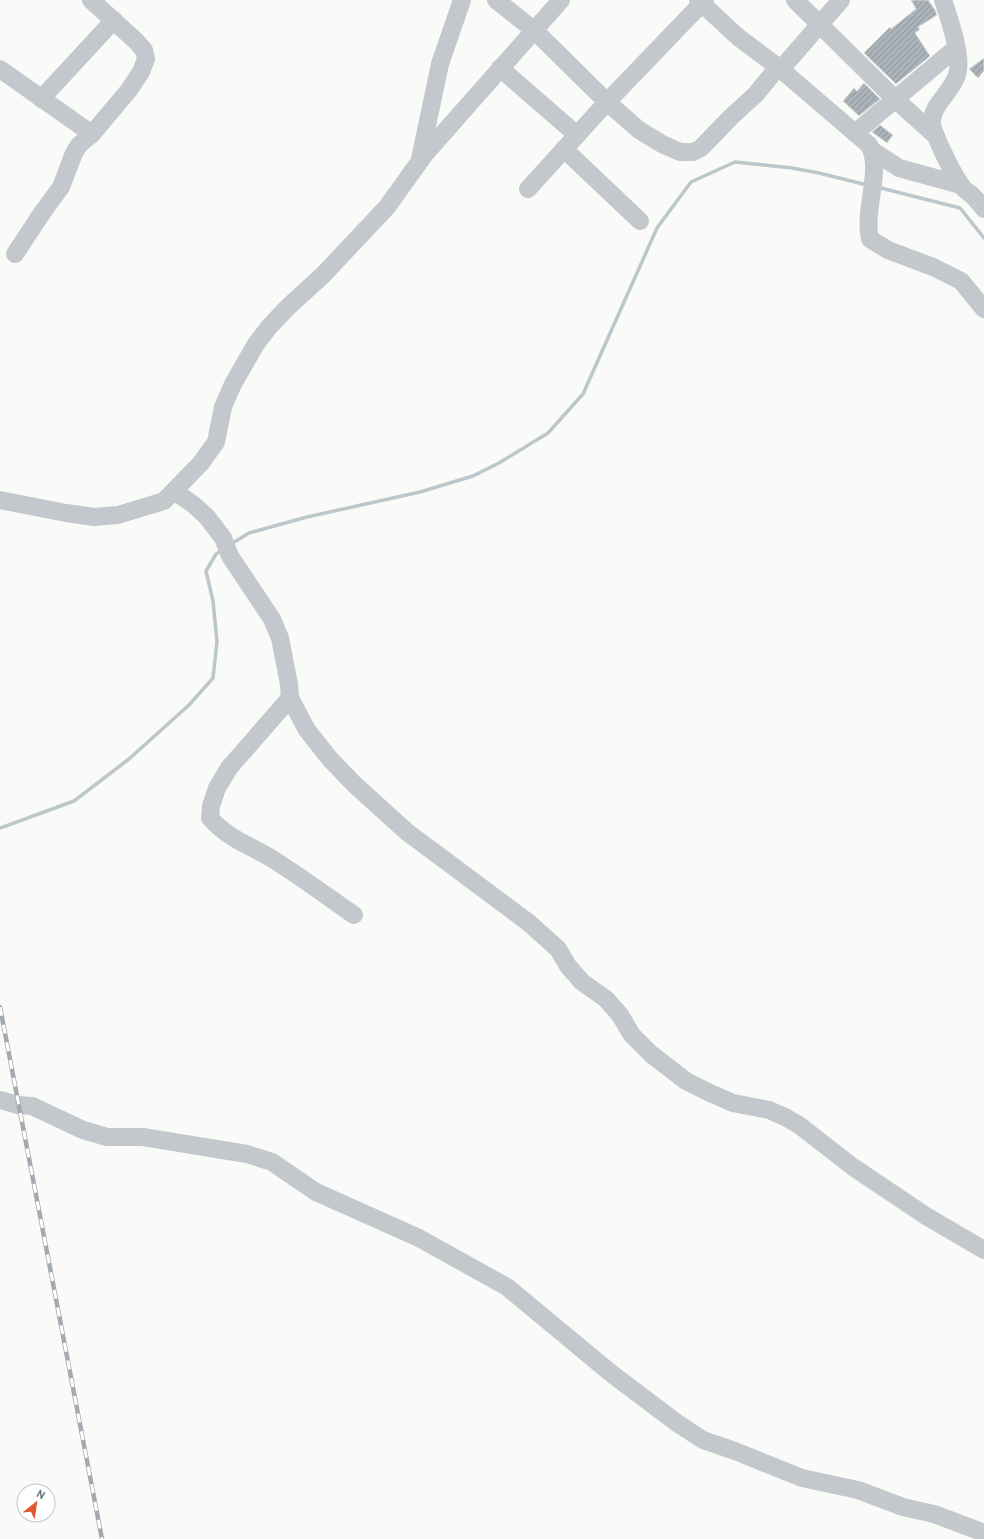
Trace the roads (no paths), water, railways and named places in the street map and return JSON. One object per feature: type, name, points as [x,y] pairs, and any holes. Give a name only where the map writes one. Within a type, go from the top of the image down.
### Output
[{"type":"street","points":[[15,254],[42,213],[62,187],[74,153],[79,145],[92,134],[129,90],[141,72],[146,59],[144,50],[136,41],[92,0]]},
{"type":"street","points":[[420,162],[440,64],[462,0]]},
{"type":"street","points":[[496,0],[535,31],[607,102],[639,130],[662,144],[680,152],[693,152],[701,148],[730,117],[756,94],[841,0]]},
{"type":"street","points":[[0,500],[66,514],[100,516],[118,515],[164,501],[201,462],[216,442],[223,407],[233,384],[256,344],[269,327],[288,307],[323,275],[387,207],[420,162],[500,68],[535,31],[561,0]]},
{"type":"street","points":[[795,0],[895,99],[936,136]]},
{"type":"street","points":[[944,0],[956,48],[958,60],[957,74],[935,111],[932,124],[936,136],[961,185],[974,196],[984,209]]},
{"type":"street","points":[[528,189],[701,1],[738,37],[780,68],[869,145],[873,151],[899,168],[961,185]]},
{"type":"street","points":[[41,99],[114,20]]},
{"type":"street","points":[[855,133],[956,48]]},
{"type":"street","points":[[500,68],[577,135]]},
{"type":"street","points":[[0,69],[92,134]]},
{"type":"street","points":[[564,149],[640,221]]},
{"type":"street","points":[[873,151],[874,174],[867,228],[870,239],[888,250],[933,267],[961,281],[984,310]]},
{"type":"street","points":[[174,491],[203,513],[224,538],[230,556],[272,619],[280,638],[289,684],[290,698],[307,730],[330,759],[354,784],[407,832],[535,928],[558,949],[568,966],[582,982],[606,999],[620,1015],[632,1035],[651,1054],[686,1081],[710,1094],[733,1103],[769,1110],[785,1117],[799,1125],[853,1166],[926,1216],[984,1250]]},
{"type":"street","points":[[290,698],[229,768],[217,788],[211,806],[210,818],[219,828],[235,840],[273,859],[354,915]]},
{"type":"street","points":[[0,1100],[18,1105],[32,1106],[83,1130],[107,1138],[143,1137],[241,1153],[272,1162],[316,1192],[419,1238],[507,1287],[612,1374],[677,1423],[703,1440],[735,1450],[802,1478],[858,1490],[982,1531]]},
{"type":"waterway","points":[[231,544],[249,533],[307,517],[420,492],[473,476],[499,463],[548,433],[583,394],[657,228],[691,182],[735,162],[792,168],[867,185]]},
{"type":"waterway","points":[[877,187],[960,208],[984,238]]},
{"type":"waterway","points":[[0,828],[74,801],[129,759],[189,705],[213,678],[217,642],[213,601],[206,571],[216,554],[223,550]]},
{"type":"railway","points":[[0,1007],[102,1539]]}]
